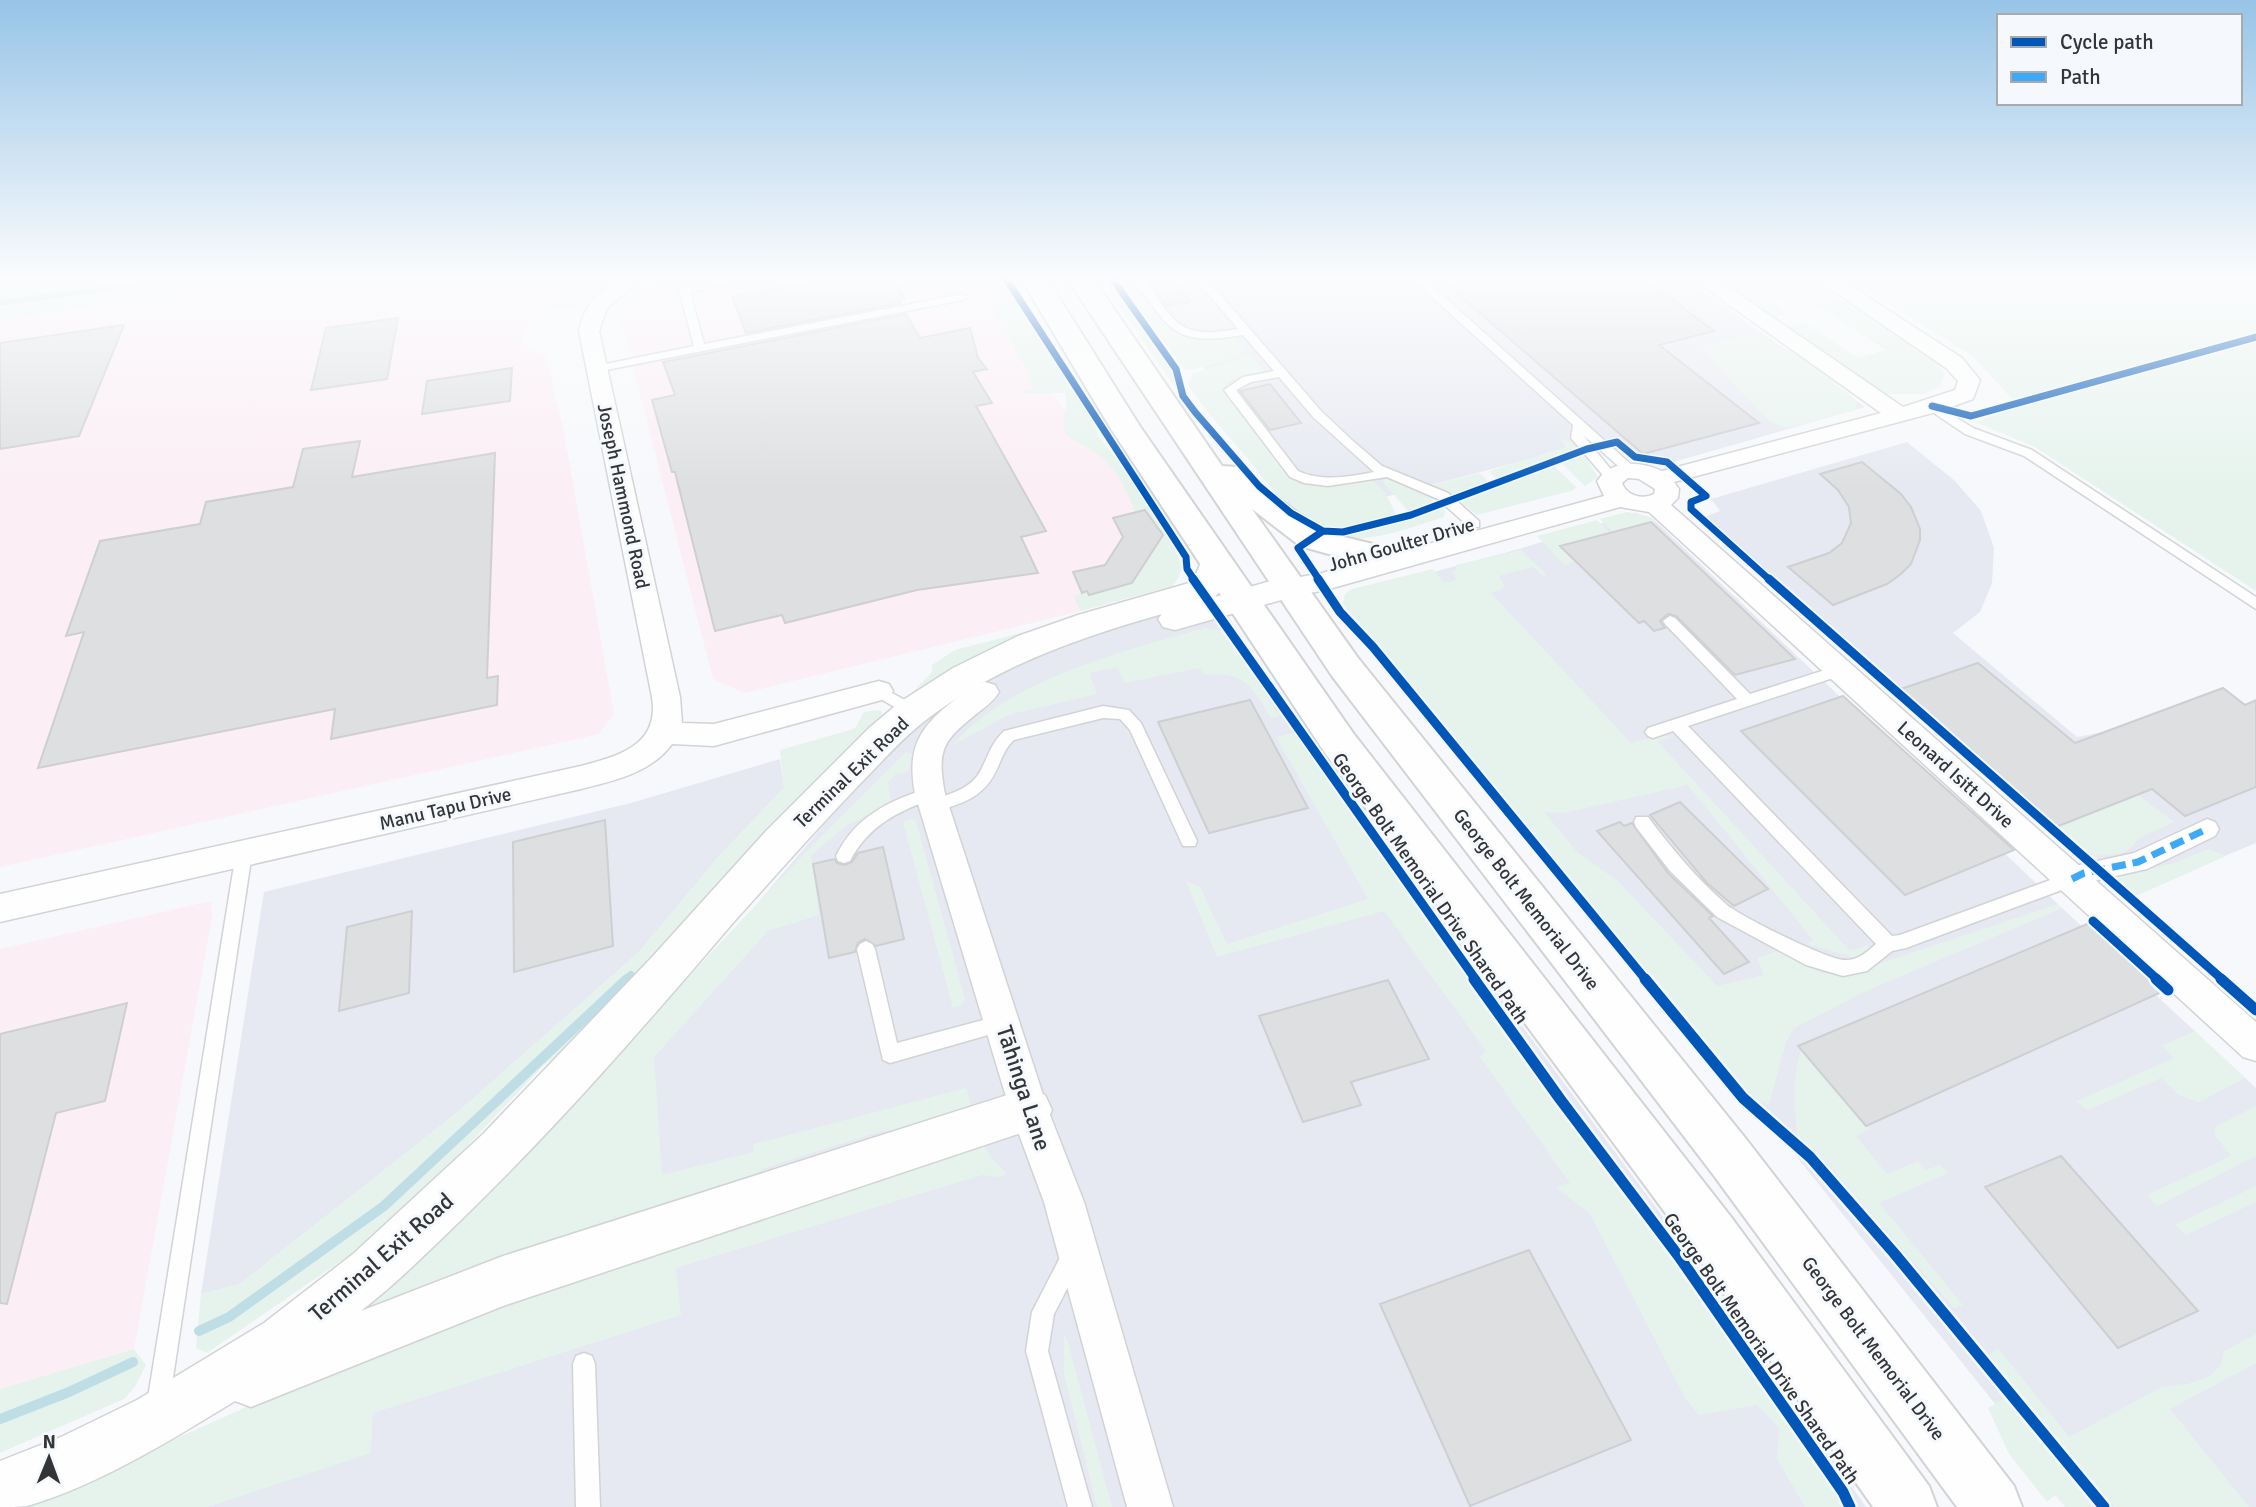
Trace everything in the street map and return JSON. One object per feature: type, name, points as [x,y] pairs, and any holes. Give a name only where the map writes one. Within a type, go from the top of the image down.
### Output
[{"type":"main road","points":[[1076,347],[1126,429],[1339,743],[1713,1235],[1908,1507]]},
{"type":"main road","name":"George Bolt Memorial Drive","points":[[1127,347],[1288,587],[1412,753],[1729,1156],[1993,1507]]},
{"type":"main road","points":[[1199,454],[1312,539],[1361,552]]},
{"type":"street","name":"Joseph Hammond Road","points":[[592,347],[663,681],[668,715],[664,733]]},
{"type":"street","points":[[1802,347],[1898,414]]},
{"type":"street","points":[[1657,491],[1646,472],[1618,483],[1637,504],[1657,491],[1965,394],[1969,380],[1961,369],[1928,347]]},
{"type":"street","name":"John Goulter Drive","points":[[1288,587],[1327,563],[1361,552],[1618,483]]},
{"type":"street","name":"John Goulter Drive","points":[[1288,587],[1322,582],[1618,483]]},
{"type":"street","name":"Leonard Isitt Drive","points":[[1657,491],[2072,878],[2256,1045]]},
{"type":"street","name":"Terminal Exit Road","points":[[0,1489],[76,1460],[156,1419],[282,1341],[371,1272],[500,1150],[668,969],[790,832],[882,737],[913,711],[965,677],[1030,645],[1090,622],[1201,591],[1214,578],[1228,581]]},
{"type":"street","points":[[1228,581],[1288,587]]},
{"type":"street","name":"Terminal Exit Road","points":[[668,969],[800,847],[912,737],[951,710],[985,692],[1074,649],[1228,581]]},
{"type":"street","points":[[664,733],[714,735],[879,691]]},
{"type":"street","name":"Tāhinga Lane","points":[[985,692],[938,731],[930,745],[925,768],[932,800],[1029,1110],[1064,1202],[1150,1507]]},
{"type":"street","name":"Manu Tapu Drive","points":[[0,908],[549,785],[617,767],[643,755],[664,733]]},
{"type":"street","points":[[2072,878],[2138,862],[2207,829]]},
{"type":"street","points":[[156,1419],[503,1281],[1029,1110]]},
{"type":"lane","points":[[596,369],[709,347]]},
{"type":"lane","points":[[1259,347],[1349,444],[1378,469],[1443,496],[1474,523]]},
{"type":"lane","points":[[1492,347],[1578,426],[1618,483]]},
{"type":"lane","points":[[1282,373],[1237,382],[1230,390],[1294,474],[1319,482],[1389,473]]},
{"type":"lane","points":[[1932,406],[1969,430],[2028,453],[2256,604]]},
{"type":"lane","points":[[1578,426],[1577,438],[1618,483]]},
{"type":"lane","points":[[1670,621],[1748,701]]},
{"type":"lane","points":[[1653,732],[1828,674]]},
{"type":"lane","points":[[879,691],[913,711]]},
{"type":"lane","points":[[844,856],[849,843],[859,832],[907,800],[961,797],[979,786],[987,775],[999,743],[1009,735],[1103,712],[1124,714],[1136,727],[1189,841]]},
{"type":"lane","points":[[1676,724],[1888,944]]},
{"type":"lane","points":[[1642,822],[1676,866],[1723,912],[1812,959],[1843,968],[1861,965],[1888,944],[1900,943],[2072,878]]},
{"type":"lane","points":[[156,1419],[244,853]]},
{"type":"lane","points":[[866,949],[890,1055],[1002,1023]]},
{"type":"lane","points":[[1077,1247],[1043,1312],[1037,1351],[1080,1507]]},
{"type":"lane","points":[[584,1364],[588,1507]]},
{"type":"shaded area","points":[[0,347],[528,347],[546,357],[564,433],[614,714],[599,734],[0,867]]},
{"type":"shaded area","points":[[628,347],[1022,347],[1076,427],[1135,488],[1164,532],[1181,566],[1178,579],[1172,586],[1081,611],[744,693],[713,679]]},
{"type":"shaded area","points":[[1014,347],[1045,347],[1096,424],[1097,434],[1170,540],[1181,567],[1172,586],[1081,611],[1073,596],[1087,591],[1092,594],[1132,583],[1163,535],[1145,511],[1135,512],[1124,487],[1110,466],[1093,450],[1067,435],[1064,427],[1065,393],[1023,393],[1022,391],[1033,388],[1029,374]]},
{"type":"shaded area","points":[[1148,347],[1156,347],[1177,377],[1177,390]]},
{"type":"shaded area","points":[[1168,347],[1243,347],[1246,351],[1238,357],[1191,370],[1184,369]]},
{"type":"shaded area","points":[[1188,347],[1782,347],[1865,407],[1663,465],[1639,461],[1617,439],[1575,447],[1381,498],[1327,487],[1294,484]]},
{"type":"shaded area","points":[[1784,347],[1850,395],[1857,405],[1856,410],[1789,428],[1782,427],[1769,421],[1701,348]]},
{"type":"shaded area","points":[[1812,347],[1842,347],[1858,358],[1886,350],[1882,347],[1918,347],[1932,356],[1945,373],[1940,386],[1925,394],[1879,394]]},
{"type":"shaded area","points":[[1958,347],[2256,347],[2256,591],[2035,447],[1975,422],[2019,406],[1972,356]]},
{"type":"shaded area","points":[[1250,354],[1264,371],[1233,378],[1225,385],[1225,393],[1294,479],[1318,486],[1372,480],[1384,491],[1396,514],[1394,517],[1351,528],[1325,527],[1300,515],[1278,496],[1188,385],[1193,374]]},
{"type":"shaded area","points":[[1560,438],[1573,443],[1577,449],[1498,480],[1489,471],[1566,447]]},
{"type":"shaded area","points":[[1907,442],[1955,481],[1981,511],[1994,548],[1992,583],[1980,612],[1953,633],[2077,737],[2104,732],[2223,688],[2245,704],[2256,700],[2256,843],[2136,893],[1704,517],[1720,511],[1711,499]]},
{"type":"shaded area","points":[[1583,453],[1598,477],[1585,486],[1560,462]]},
{"type":"shaded area","points":[[1553,465],[1576,487],[1574,490],[1477,515],[1459,501]]},
{"type":"shaded area","points":[[1480,473],[1490,483],[1454,497],[1432,485]]},
{"type":"shaded area","points":[[1386,479],[1429,495],[1435,500],[1408,511],[1382,481]]},
{"type":"shaded area","points":[[1441,507],[1445,511],[1444,517],[1385,535],[1354,539],[1327,535],[1367,532]]},
{"type":"shaded area","points":[[1627,512],[1652,518],[1656,522],[1613,532],[1600,519]]},
{"type":"shaded area","points":[[1635,513],[1652,518],[2062,908],[2256,1088],[2256,1507],[2078,1507],[1751,1100],[1391,662],[1381,631],[1411,578],[1519,549]]},
{"type":"shaded area","points":[[1597,520],[1610,533],[1561,546],[1576,561],[1565,565],[1537,536]]},
{"type":"shaded area","points":[[1521,550],[1546,574],[1545,577],[1533,567],[1499,576],[1504,585],[1502,589],[1491,593],[1631,743],[1662,735],[1671,737],[1658,742],[1850,951],[1868,945],[1872,951],[1856,958],[1808,944],[1813,940],[1688,785],[1564,813],[1544,812],[1577,852],[1618,881],[1717,986],[1764,975],[1757,958],[1778,951],[1822,973],[1845,975],[2058,904],[2062,908],[1864,992],[1794,1028],[1786,1042],[1769,1104],[1751,1100],[1343,604],[1345,594],[1352,589],[1433,569],[1444,583],[1456,580],[1452,572],[1456,570],[1456,565]]},
{"type":"shaded area","points":[[1216,598],[1305,732],[1666,1221],[1866,1507],[44,1507],[261,1436],[434,1286],[872,768],[925,718],[993,674],[1067,640]]},
{"type":"shaded area","points":[[1075,619],[912,698],[911,694],[932,672],[932,665],[955,650]]},
{"type":"shaded area","points":[[1205,628],[1225,631],[1279,716],[1271,718],[1246,683],[1229,675],[1205,675],[1199,668],[1125,683],[1117,667],[1089,673],[1097,694],[1008,715],[953,745],[977,722],[1036,685],[1104,658]]},
{"type":"shaded area","points":[[882,711],[881,723],[557,1057],[545,1064],[413,1203],[354,1252],[207,1353],[196,1348],[201,1294],[240,1284],[458,1112],[639,952],[720,855],[784,788],[780,750],[850,730],[856,727],[864,712]]},
{"type":"shaded area","points":[[1293,733],[1824,1469],[1841,1507],[1805,1507],[1777,1459],[1779,1428],[1757,1405],[1699,1415],[1685,1398],[1590,1214],[1556,1187],[1570,1183],[1480,1057],[1486,1051],[1384,911],[1217,957],[1186,881],[1200,887],[1227,944],[1368,899],[1276,737]]},
{"type":"shaded area","points":[[906,752],[912,754],[908,772],[896,774],[888,782],[891,804],[847,825],[811,855],[819,915],[768,931],[654,1057],[662,1175],[753,1152],[754,1144],[966,1088],[975,1119],[962,1126],[882,1131],[764,1168],[743,1186],[357,1314],[475,1203],[805,853]]},
{"type":"shaded area","points":[[780,759],[784,788],[720,855],[639,952],[458,1112],[240,1284],[201,1294],[264,892],[631,803]]},
{"type":"shaded area","points":[[2138,795],[2174,822],[2139,838],[2130,849],[2119,854],[2088,856],[2056,827]]},
{"type":"shaded area","points":[[912,819],[916,821],[965,999],[962,1005],[953,1008],[903,822]]},
{"type":"shaded area","points":[[2209,849],[2226,856],[2134,897],[2114,878],[2174,863]]},
{"type":"shaded area","points":[[211,901],[212,917],[134,1349],[0,1389],[0,949]]},
{"type":"shaded area","points":[[2195,1031],[2245,1078],[2199,1102],[2180,1096],[2161,1078],[2087,1110],[2077,1101],[2174,1058],[2162,1046]]},
{"type":"shaded area","points":[[1801,1050],[1870,1129],[1856,1136],[1887,1174],[1918,1161],[1926,1170],[1940,1165],[1949,1173],[1879,1203],[1963,1305],[1954,1308],[1821,1156],[1797,1139],[1795,1083]]},
{"type":"shaded area","points":[[2256,1106],[2256,1156],[2157,1206],[2147,1195],[2231,1156],[2215,1135],[2215,1127]]},
{"type":"shaded area","points":[[982,1142],[991,1158],[1006,1173],[1001,1177],[982,1175],[676,1268],[681,1315],[373,1413],[371,1453],[208,1507],[16,1507],[269,1397],[411,1344],[526,1286],[675,1248],[884,1180]]},
{"type":"shaded area","points":[[2256,1186],[2256,1202],[2186,1235],[2175,1225]]},
{"type":"shaded area","points":[[2256,1334],[2256,1363],[2170,1409],[2249,1507],[2114,1507],[1989,1356],[1998,1348],[2069,1437],[2162,1387],[2187,1384],[2209,1377],[2221,1365],[2224,1351]]},
{"type":"shaded area","points":[[1064,1335],[1112,1507],[1097,1507],[1064,1374]]},
{"type":"shaded area","points":[[134,1349],[146,1365],[135,1387],[124,1399],[0,1453],[0,1389]]},
{"type":"shaded area","points":[[2007,1397],[2094,1507],[2065,1507],[2055,1495],[2047,1502],[2009,1454],[1988,1408]]},
{"type":"building","points":[[0,347],[115,347],[79,436],[0,449]]},
{"type":"building","points":[[321,347],[393,347],[387,379],[311,390]]},
{"type":"building","points":[[737,347],[975,347],[978,358],[987,369],[973,372],[992,403],[976,406],[1046,531],[1021,537],[1038,573],[917,590],[785,623],[782,615],[715,631],[675,472],[672,472],[652,400],[675,395],[663,362]]},
{"type":"building","points":[[1519,347],[1662,347],[1759,423],[1643,454]]},
{"type":"building","points":[[512,368],[510,401],[422,414],[427,381]]},
{"type":"building","points":[[1270,384],[1301,423],[1270,430],[1240,391]]},
{"type":"building","points":[[360,441],[352,477],[495,453],[487,678],[498,676],[497,705],[331,739],[335,709],[38,768],[84,632],[66,636],[100,541],[200,524],[206,502],[293,487],[303,449]]},
{"type":"building","points":[[1862,462],[1901,494],[1911,507],[1920,529],[1920,540],[1911,564],[1901,574],[1887,584],[1833,605],[1788,567],[1829,553],[1842,543],[1851,523],[1849,507],[1838,490],[1820,474]]},
{"type":"building","points":[[1145,510],[1163,535],[1132,583],[1089,595],[1087,591],[1082,593],[1073,572],[1105,565],[1123,537],[1113,518]]},
{"type":"building","points":[[1651,522],[1795,659],[1735,675],[1676,616],[1668,614],[1660,621],[1665,628],[1654,631],[1644,621],[1639,623],[1560,546]]},
{"type":"building","points":[[1978,663],[2075,743],[2223,688],[2245,705],[2256,700],[2256,787],[2185,816],[2152,789],[2056,827],[1901,689]]},
{"type":"building","points":[[1843,696],[2014,850],[1905,895],[1741,731]]},
{"type":"building","points":[[1250,700],[1308,808],[1209,833],[1158,722]]},
{"type":"building","points":[[1680,802],[1768,889],[1734,906],[1707,883],[1650,815]]},
{"type":"building","points":[[605,820],[613,946],[514,972],[513,842]]},
{"type":"building","points":[[1620,822],[1624,826],[1632,823],[1668,873],[1713,916],[1709,918],[1749,962],[1724,974],[1597,831]]},
{"type":"building","points":[[883,847],[904,939],[876,946],[865,939],[858,943],[855,952],[829,958],[813,864],[834,859],[845,865],[852,862],[858,853]]},
{"type":"building","points":[[412,911],[409,993],[339,1011],[347,927]]},
{"type":"building","points":[[2092,922],[2166,990],[1866,1126],[1798,1046]]},
{"type":"building","points":[[1388,980],[1429,1059],[1351,1082],[1361,1105],[1303,1122],[1259,1016]]},
{"type":"building","points":[[127,1003],[105,1101],[56,1113],[7,1304],[0,1303],[0,1034]]},
{"type":"building","points":[[2061,1156],[2198,1311],[2118,1348],[1985,1187]]},
{"type":"building","points":[[1529,1250],[1631,1440],[1470,1506],[1380,1304]]},
{"type":"waterway","points":[[625,980],[631,975]]},
{"type":"waterway","points":[[199,1331],[229,1317],[384,1206],[627,979]]},
{"type":"waterway","points":[[0,1419],[69,1392],[133,1362]]},
{"type":"marked path","points":[[2072,879],[2084,873],[2138,862],[2207,829]]},
{"type":"cycle path","name":"George Bolt Memorial Drive Shared Path","points":[[1050,347],[1186,557],[1187,569],[1217,616],[1560,1099],[1680,1258],[1843,1492],[1850,1507]]},
{"type":"cycle path","points":[[1161,347],[1176,369],[1183,396],[1230,449],[1243,469],[1291,513],[1323,531],[1343,532],[1411,515],[1587,449],[1617,442],[1635,457],[1667,462],[1706,496],[1691,502],[1691,509],[1698,516],[2256,1010]]},
{"type":"cycle path","points":[[1932,406],[1971,416],[2219,347]]},
{"type":"cycle path","points":[[1323,531],[1298,548],[1340,612],[1373,647],[1743,1098],[1810,1157],[1894,1253],[2104,1507]]},
{"type":"cycle path","points":[[2093,921],[2168,990]]}]
